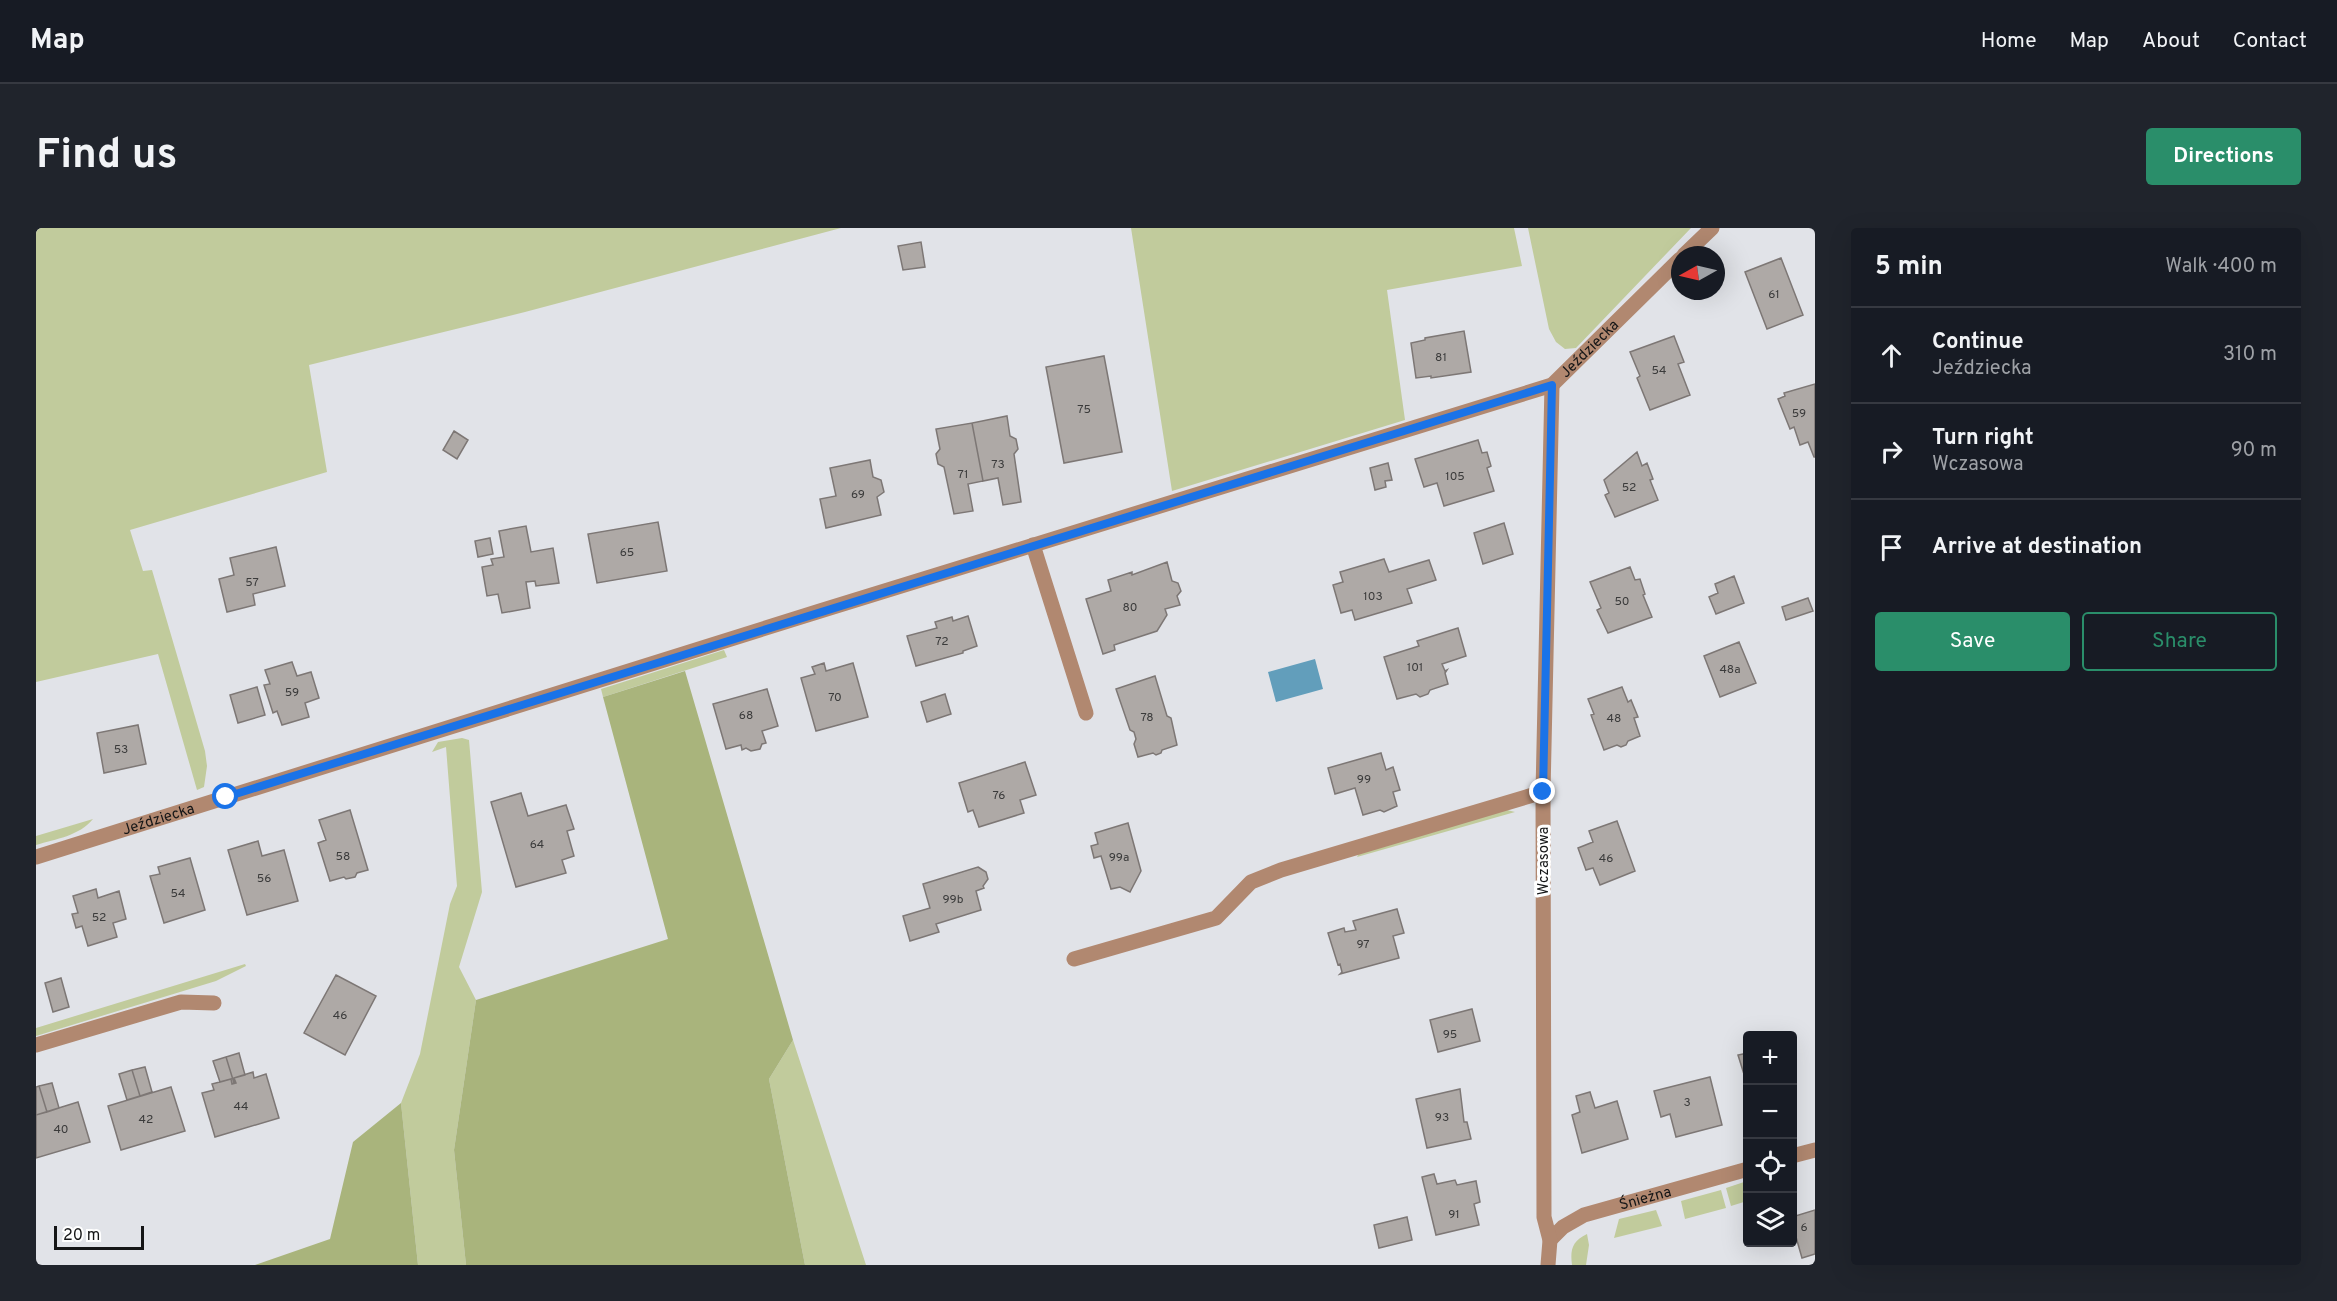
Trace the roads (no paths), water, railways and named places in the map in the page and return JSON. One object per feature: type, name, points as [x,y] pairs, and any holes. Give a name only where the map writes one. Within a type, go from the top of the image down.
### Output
[{"type":"street","points":[[1693,246],[1712,228]]},
{"type":"street","name":"Jeździecka","points":[[36,857],[1552,385],[1671,268]]},
{"type":"street","name":"Wczasowa","points":[[1548,1265],[1550,1240],[1544,1217],[1543,792],[1552,385]]},
{"type":"street","points":[[1033,545],[1086,713]]},
{"type":"street","points":[[1074,959],[1216,918],[1251,882],[1281,870],[1543,792]]},
{"type":"street","points":[[36,1045],[181,1002],[214,1003]]},
{"type":"street","points":[[1797,1155],[1815,1150]]},
{"type":"street","name":"Śnieżna","points":[[1550,1240],[1563,1227],[1584,1215],[1743,1170]]},
{"type":"water","points":[[1315,659],[1323,689],[1276,702],[1268,672]]}]
